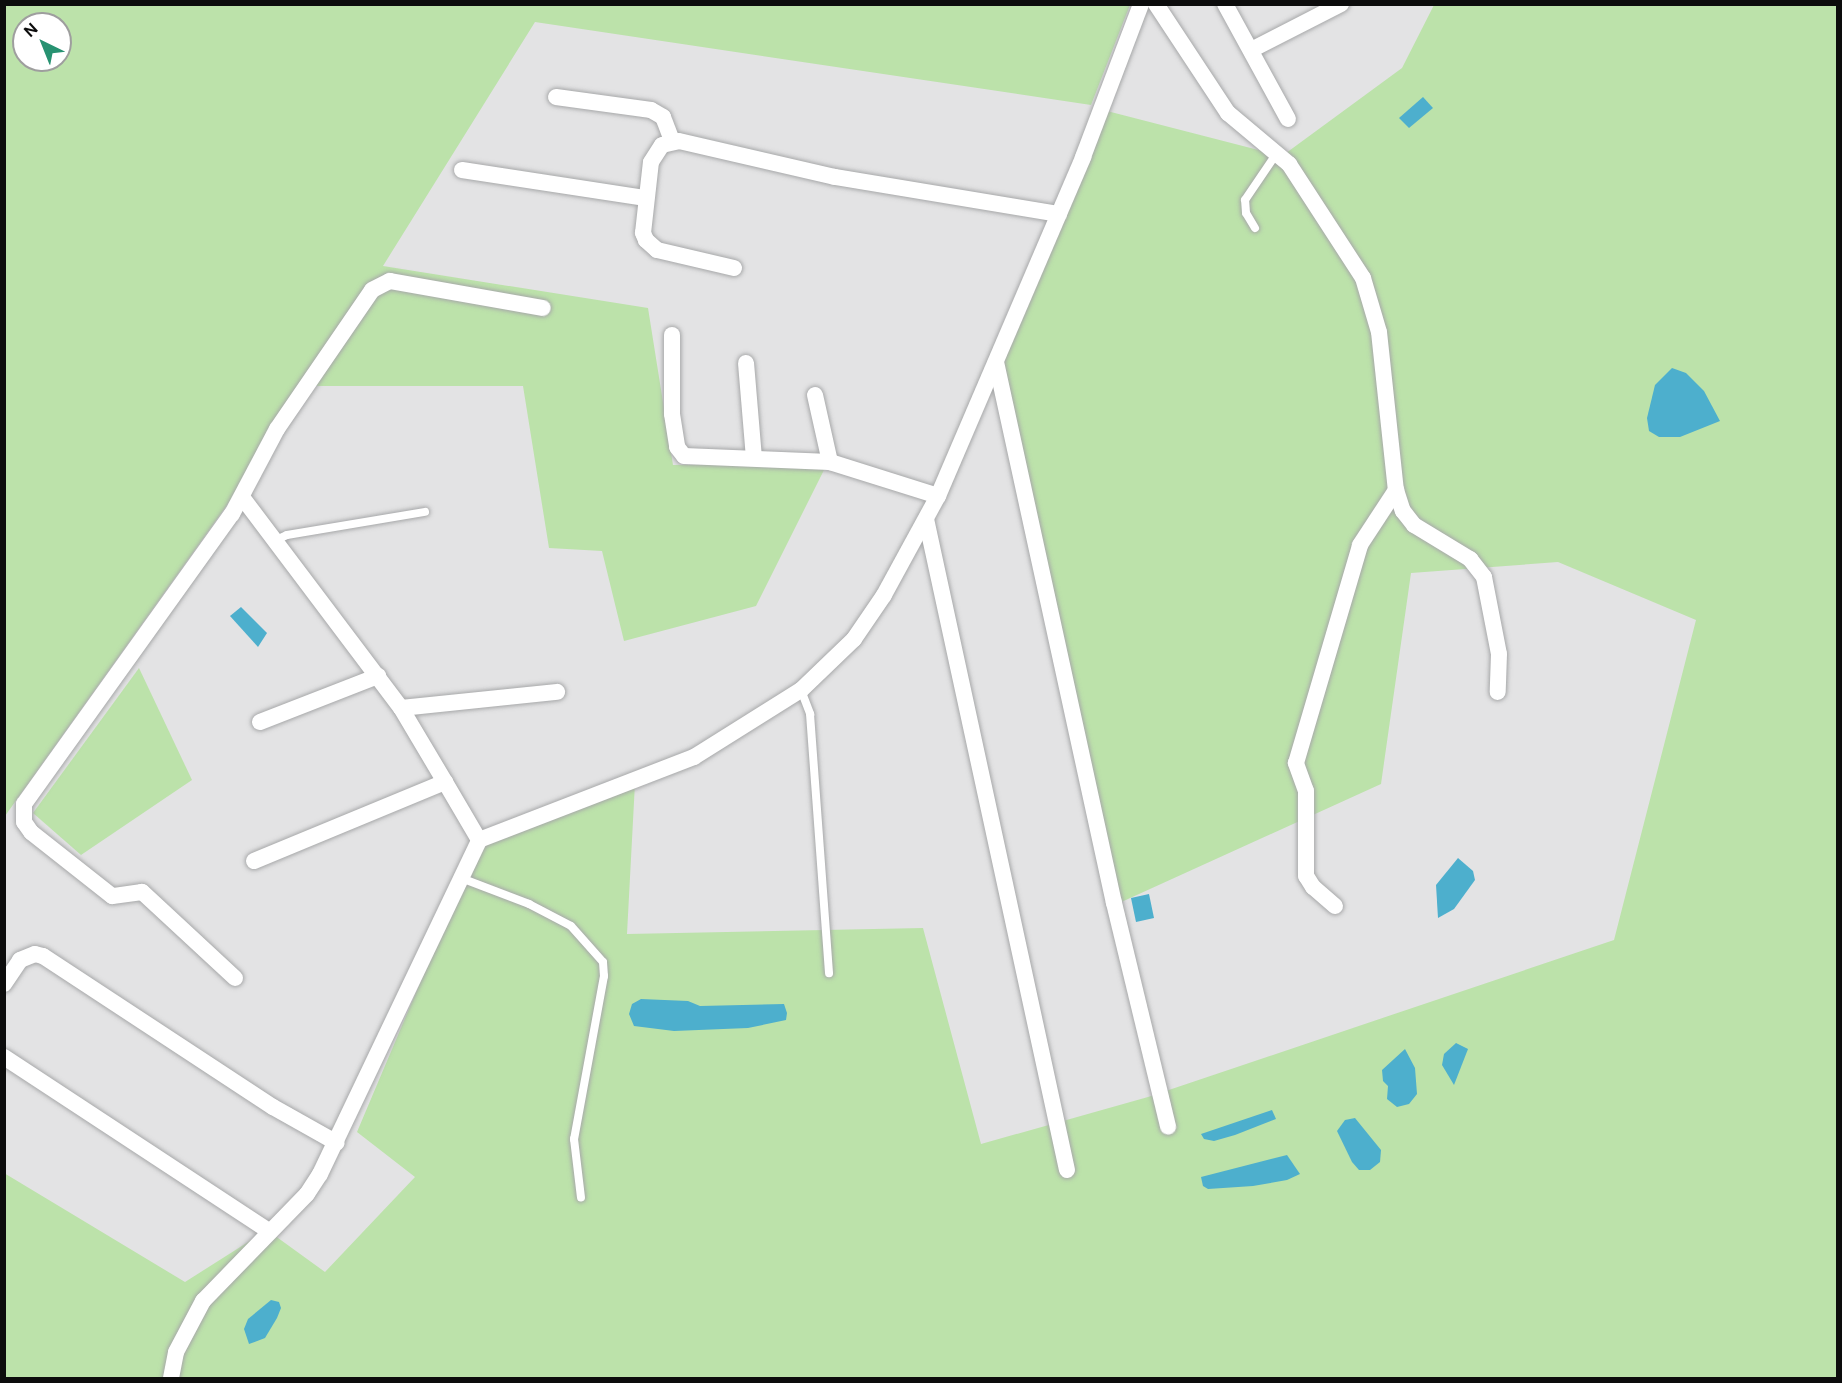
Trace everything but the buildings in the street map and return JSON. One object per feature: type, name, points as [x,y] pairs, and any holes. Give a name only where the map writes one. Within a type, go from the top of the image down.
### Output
[{"type":"street","points":[[171,1378],[176,1352],[203,1301],[307,1194],[337,1143],[479,840],[694,757],[771,712],[801,690],[854,639],[927,519],[938,496],[1059,214],[1141,4]]},
{"type":"street","points":[[1156,4],[1228,113],[1278,152],[1344,243],[1373,304],[1396,490],[1403,511],[1414,525],[1470,559],[1484,577],[1499,654],[1498,692]]},
{"type":"street","points":[[1225,4],[1253,49],[1288,119]]},
{"type":"street","points":[[1253,49],[1341,4]]},
{"type":"street","points":[[556,97],[651,110],[663,117],[672,141]]},
{"type":"street","points":[[734,268],[650,246],[643,233],[646,198],[651,162],[662,145],[672,141],[835,177],[1059,214]]},
{"type":"street","points":[[462,170],[646,198]]},
{"type":"street","points":[[235,978],[151,899],[141,892],[112,896],[31,832],[21,812],[242,497],[277,429],[380,283],[390,280],[543,308]]},
{"type":"street","points":[[672,335],[672,414],[679,452],[689,458],[754,458],[830,462],[938,496]]},
{"type":"street","points":[[996,362],[1114,903],[1168,1127]]},
{"type":"street","points":[[746,363],[754,458]]},
{"type":"street","points":[[815,395],[830,462]]},
{"type":"street","points":[[1335,906],[1313,887],[1306,876],[1306,791],[1296,763],[1360,545],[1396,490]]},
{"type":"street","points":[[242,497],[401,708],[479,840]]},
{"type":"street","points":[[927,519],[1067,1170]]},
{"type":"street","points":[[260,723],[378,676]]},
{"type":"street","points":[[401,708],[557,692]]},
{"type":"street","points":[[254,861],[445,782]]},
{"type":"street","points":[[4,984],[20,960],[35,954],[43,956],[273,1107],[337,1143]]},
{"type":"street","points":[[4,1057],[270,1232]]},
{"type":"lane","points":[[1255,228],[1246,213],[1245,201],[1278,152]]},
{"type":"lane","points":[[274,541],[287,535],[425,512]]},
{"type":"lane","points":[[801,690],[810,714],[829,973]]},
{"type":"lane","points":[[460,878],[529,904],[571,926],[603,962],[604,976],[574,1139],[581,1198]]},
{"type":"green space","points":[[5,5],[1130,5],[1091,105],[535,22],[383,266],[648,308],[673,465],[828,462],[756,606],[624,641],[602,551],[549,548],[523,386],[312,386],[5,816]]},
{"type":"green space","points":[[1434,5],[1837,5],[1837,1378],[5,1378],[4,1173],[185,1282],[267,1230],[325,1272],[415,1177],[357,1132],[480,841],[635,783],[627,934],[923,928],[981,1144],[1148,1097],[1614,940],[1696,620],[1558,562],[1411,573],[1381,784],[1117,904],[998,369],[1107,111],[1282,156],[1402,68]]},
{"type":"green space","points":[[139,668],[192,780],[81,855],[33,813]]},
{"type":"water","points":[[1423,97],[1433,108],[1409,128],[1399,118]]},
{"type":"water","points":[[1672,368],[1686,373],[1704,391],[1720,421],[1680,437],[1659,437],[1649,431],[1647,418],[1655,385]]},
{"type":"water","points":[[241,607],[267,633],[258,647],[230,616]]},
{"type":"water","points":[[1458,858],[1473,871],[1475,880],[1454,909],[1438,918],[1436,885]]},
{"type":"water","points":[[1149,894],[1154,918],[1136,922],[1131,898]]},
{"type":"water","points":[[641,999],[688,1001],[700,1006],[784,1004],[787,1013],[786,1020],[748,1028],[674,1031],[634,1026],[629,1014],[632,1004]]},
{"type":"water","points":[[1456,1043],[1468,1049],[1454,1085],[1442,1065],[1444,1054]]},
{"type":"water","points":[[1405,1049],[1415,1068],[1417,1094],[1409,1104],[1397,1107],[1387,1099],[1388,1086],[1383,1081],[1382,1070]]},
{"type":"water","points":[[1272,1110],[1276,1119],[1235,1135],[1214,1141],[1204,1139],[1201,1134]]},
{"type":"water","points":[[1355,1118],[1381,1150],[1380,1162],[1370,1170],[1359,1170],[1352,1162],[1337,1131],[1345,1120]]},
{"type":"water","points":[[1287,1155],[1300,1174],[1287,1180],[1253,1186],[1208,1189],[1203,1186],[1201,1177]]},
{"type":"water","points":[[271,1300],[279,1302],[281,1308],[277,1318],[265,1338],[249,1344],[244,1329],[248,1319]]}]
